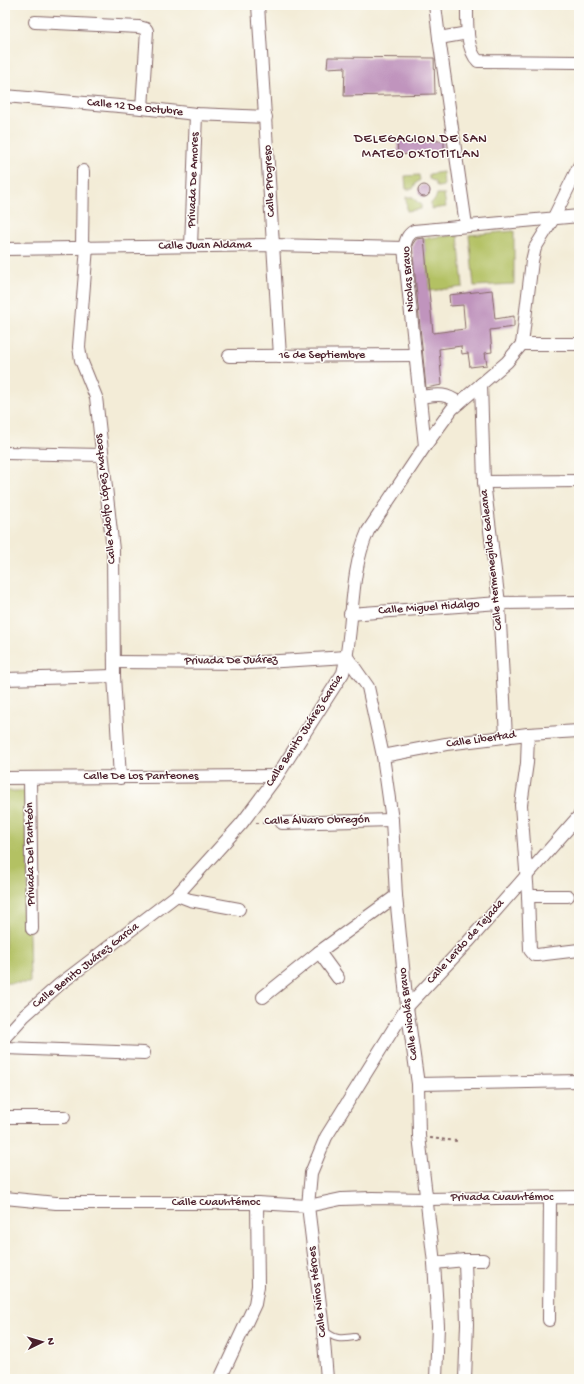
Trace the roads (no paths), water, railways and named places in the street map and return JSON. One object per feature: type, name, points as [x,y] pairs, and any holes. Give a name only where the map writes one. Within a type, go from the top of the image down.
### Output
[{"type":"street","name":"Calle Progreso","points":[[258,5],[280,356]]},
{"type":"street","points":[[435,5],[466,225]]},
{"type":"street","points":[[467,5],[468,33],[473,54],[478,61],[579,62]]},
{"type":"street","points":[[35,22],[139,27],[146,29],[142,108]]},
{"type":"street","points":[[439,38],[468,33]]},
{"type":"street","name":"Calle 12 De Octubre","points":[[5,96],[196,114],[266,116]]},
{"type":"street","name":"Privada De Amores","points":[[191,246],[196,114]]},
{"type":"street","points":[[579,166],[553,218],[535,248],[532,261],[522,344],[579,344]]},
{"type":"street","name":"Calle Adolfo López Mateos","points":[[83,171],[84,247],[79,347],[81,360],[96,397],[114,550],[114,676],[120,778]]},
{"type":"street","points":[[553,218],[579,216]]},
{"type":"street","name":"Nicolas Bravo","points":[[425,446],[404,248],[406,239],[410,233],[414,231],[553,218]]},
{"type":"street","name":"Calle Juan Aldama","points":[[5,249],[273,245],[404,248]]},
{"type":"street","name":"Calle Benito Juárez Garcia","points":[[5,1037],[24,1016],[60,984],[177,895],[242,823],[276,776],[343,673],[347,656],[350,614],[357,563],[361,546],[368,531],[425,446],[452,409],[507,362],[522,344]]},
{"type":"street","name":"16 de Septiembre","points":[[229,356],[415,355]]},
{"type":"street","name":"Calle Hermenegildo Galeana","points":[[481,384],[484,482],[499,603],[506,737]]},
{"type":"street","points":[[420,398],[443,395],[451,397],[459,403]]},
{"type":"street","points":[[5,453],[102,455]]},
{"type":"street","points":[[484,482],[579,481]]},
{"type":"street","name":"Calle Miguel Hidalgo","points":[[350,614],[499,603],[579,602]]},
{"type":"street","name":"Privada De Juárez","points":[[114,662],[247,662],[347,656]]},
{"type":"street","name":"Calle Nicolás Bravo","points":[[347,656],[368,687],[383,756],[392,820],[396,896],[407,1006],[418,1084],[419,1136],[434,1263],[438,1326],[436,1379]]},
{"type":"street","points":[[5,679],[114,676]]},
{"type":"street","name":"Calle Libertad","points":[[383,756],[446,744],[528,734],[579,731]]},
{"type":"street","points":[[528,734],[527,763],[521,805],[531,952],[534,955],[542,955],[579,950]]},
{"type":"street","name":"Calle De Los Panteones","points":[[5,778],[276,776]]},
{"type":"street","name":"Privada Del Panteón","points":[[30,778],[32,929]]},
{"type":"street","name":"Calle Lerdo de Tejada","points":[[308,1206],[311,1172],[326,1137],[407,1006],[468,942],[525,875],[579,816]]},
{"type":"street","name":"Calle Álvaro Obregón","points":[[282,822],[392,820]]},
{"type":"street","points":[[177,895],[190,900],[239,909]]},
{"type":"street","points":[[263,997],[318,952],[396,896]]},
{"type":"street","points":[[528,896],[568,896]]},
{"type":"street","points":[[318,952],[338,978]]},
{"type":"street","points":[[5,1048],[144,1054]]},
{"type":"street","points":[[418,1084],[579,1081]]},
{"type":"street","points":[[5,1117],[64,1117]]},
{"type":"street","name":"Privada Cuauhtémoc","points":[[426,1199],[579,1197]]},
{"type":"street","name":"Calle Cuauhtémoc","points":[[5,1198],[56,1203],[257,1203],[308,1206],[341,1199],[426,1199]]},
{"type":"street","points":[[549,1320],[550,1198]]},
{"type":"street","points":[[220,1379],[255,1304],[258,1286],[257,1203]]},
{"type":"street","name":"Calle Niños Héroes","points":[[308,1206],[323,1329],[326,1379]]},
{"type":"street","points":[[465,1260],[467,1324],[465,1379]]},
{"type":"street","points":[[434,1263],[483,1260]]},
{"type":"lane","points":[[323,1329],[332,1337],[340,1339],[355,1337]]},
{"type":"district","name":"DELEGACION DE SAN MATEO OXTOTITLAN","points":[[421,146]]}]
